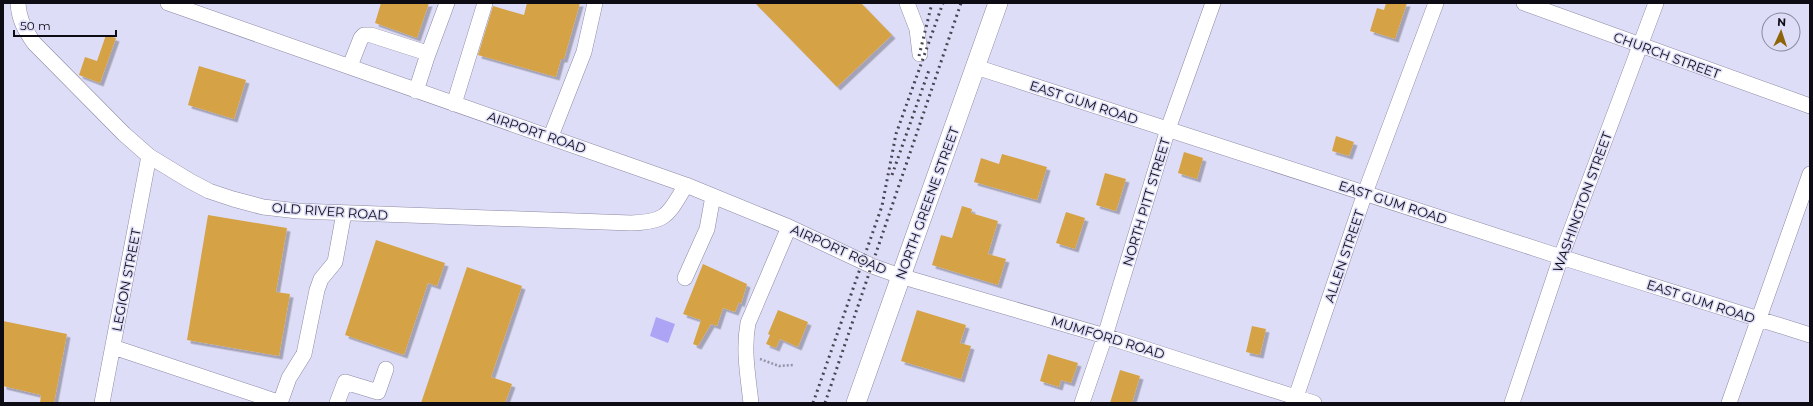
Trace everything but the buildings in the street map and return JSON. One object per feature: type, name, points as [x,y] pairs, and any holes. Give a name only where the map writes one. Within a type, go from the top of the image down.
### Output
[{"type":"main road","name":"NORTH GREENE STREET","points":[[856,403],[998,3]]},
{"type":"street","name":"OLD RIVER ROAD","points":[[18,3],[18,14],[23,26],[34,44],[124,134],[149,156],[190,181],[233,199],[263,207],[298,211],[623,223],[654,222],[666,215],[686,185]]},
{"type":"street","name":"AIRPORT ROAD","points":[[168,3],[350,66],[454,104],[551,136],[686,185],[789,227],[872,266],[900,276]]},
{"type":"street","points":[[416,90],[447,3]]},
{"type":"street","points":[[454,104],[485,3]]},
{"type":"street","points":[[551,136],[584,52],[595,3]]},
{"type":"street","points":[[906,3],[917,30],[920,54]]},
{"type":"street","name":"NORTH PITT STREET","points":[[1082,403],[1105,336],[1168,130],[1213,3]]},
{"type":"street","name":"ALLEN STREET","points":[[1296,397],[1365,193],[1436,3]]},
{"type":"street","name":"CHURCH STREET","points":[[1524,3],[1810,106]]},
{"type":"street","name":"WASHINGTON STREET","points":[[1512,403],[1561,256],[1656,3]]},
{"type":"street","points":[[350,66],[361,38],[364,35],[371,35],[424,52],[427,57]]},
{"type":"street","name":"EAST GUM ROAD","points":[[976,67],[1168,130],[1810,335]]},
{"type":"street","name":"LEGION STREET","points":[[102,403],[149,156]]},
{"type":"street","points":[[1729,403],[1810,174]]},
{"type":"street","points":[[685,278],[707,229],[713,196]]},
{"type":"street","points":[[113,347],[280,403],[289,378],[304,354],[317,290],[321,279],[335,262],[344,213]]},
{"type":"street","points":[[751,403],[745,343],[748,323],[789,227]]},
{"type":"street","name":"MUMFORD ROAD","points":[[900,276],[1105,336],[1314,403]]},
{"type":"street","points":[[337,403],[345,382],[379,398],[386,369]]},
{"type":"path","points":[[745,343],[756,357],[764,362],[779,366],[794,365]]},
{"type":"shaded area","points":[[656,317],[675,324],[668,343],[650,336]]},
{"type":"railway","points":[[919,56],[932,3]]},
{"type":"railway","points":[[813,403],[882,206],[896,134],[943,3]]},
{"type":"railway","points":[[825,403],[961,3]]},
{"type":"railway","points":[[892,175],[929,70]]}]
